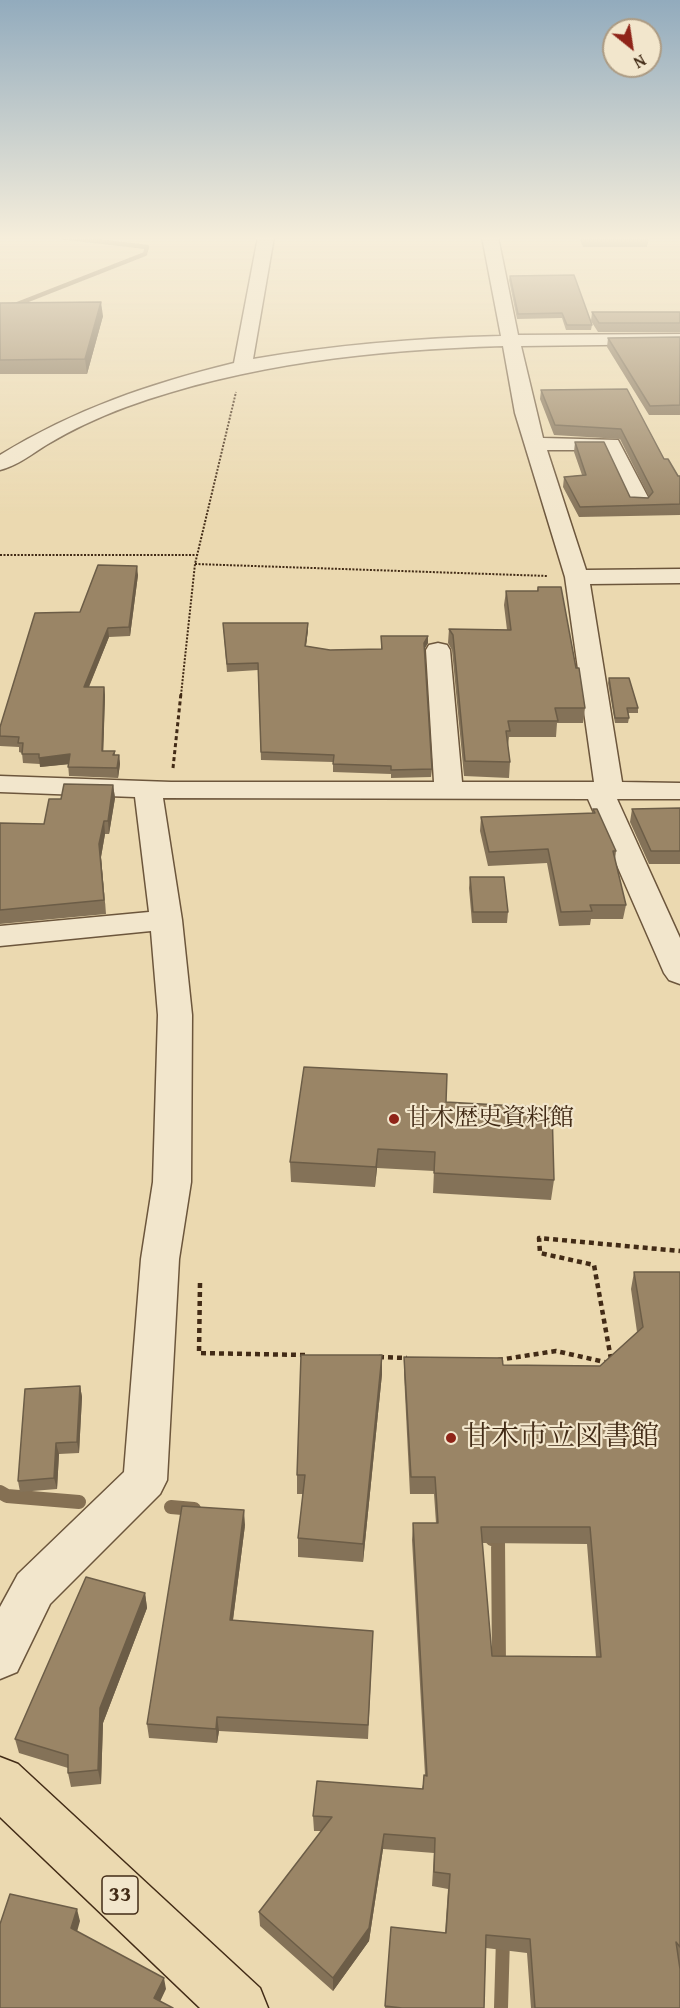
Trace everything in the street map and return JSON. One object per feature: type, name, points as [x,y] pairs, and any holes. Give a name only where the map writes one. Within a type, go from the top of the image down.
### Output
[{"type":"main road","name":"33","points":[[0,1782],[240,2008]]},
{"type":"street","points":[[242,367],[249,331]]},
{"type":"street","points":[[509,331],[525,413],[577,578],[603,789],[680,973]]},
{"type":"street","points":[[0,464],[48,434],[114,404],[165,386],[242,367],[370,347],[512,341],[680,339]]},
{"type":"street","points":[[534,444],[611,444],[639,501]]},
{"type":"street","points":[[577,578],[680,576]]},
{"type":"street","points":[[438,650],[449,790]]},
{"type":"street","points":[[0,784],[160,790],[603,789],[680,791]]},
{"type":"street","points":[[0,1656],[34,1589],[146,1480],[160,1258],[172,1182],[175,1015],[166,920],[160,790]]},
{"type":"street","points":[[0,936],[166,920]]},
{"type":"path","points":[[160,790],[195,564],[242,367]]},
{"type":"path","points":[[0,555],[198,555]]},
{"type":"path","points":[[195,564],[577,578]]},
{"type":"path","points":[[496,1359],[556,1351],[612,1364],[594,1265],[540,1253],[539,1238],[680,1251]]},
{"type":"path","points":[[200,1283],[199,1353],[318,1356]]},
{"type":"path","points":[[377,1357],[413,1358]]},
{"type":"building","points":[[0,331],[93,331],[85,359],[0,360]]},
{"type":"building","points":[[680,337],[680,405],[650,406],[608,338]]},
{"type":"building","points":[[627,389],[664,459],[668,459],[680,476],[680,504],[580,507],[564,477],[586,475],[575,442],[604,442],[630,497],[648,498],[653,492],[621,429],[555,425],[541,390]]},
{"type":"building","points":[[98,565],[137,566],[129,627],[108,628],[84,687],[104,687],[102,751],[115,751],[113,755],[119,755],[117,768],[68,767],[70,754],[39,758],[39,754],[22,754],[23,743],[18,743],[19,737],[0,736],[0,727],[35,613],[80,612]]},
{"type":"building","points":[[538,587],[561,587],[576,668],[579,668],[585,708],[555,708],[558,721],[508,721],[510,731],[506,731],[510,762],[465,761],[453,635],[449,629],[511,630],[506,591],[538,591]]},
{"type":"building","points":[[223,623],[308,623],[305,646],[330,650],[382,649],[381,636],[428,636],[424,643],[432,769],[391,770],[391,766],[333,764],[334,755],[261,752],[258,663],[227,664]]},
{"type":"building","points":[[609,678],[629,678],[638,708],[627,708],[629,718],[615,718]]},
{"type":"building","points":[[64,784],[113,785],[108,821],[104,821],[99,844],[104,900],[0,910],[0,823],[44,824],[49,799],[61,799]]},
{"type":"building","points":[[680,808],[680,851],[651,851],[632,809]]},
{"type":"building","points":[[593,809],[597,809],[616,851],[613,851],[626,905],[590,905],[592,911],[561,912],[548,849],[489,852],[481,817],[595,813]]},
{"type":"building","points":[[470,877],[504,877],[508,912],[473,912]]},
{"type":"building","points":[[304,1067],[447,1074],[446,1102],[552,1108],[554,1180],[434,1173],[435,1152],[378,1149],[376,1167],[290,1162]]},
{"type":"building","points":[[634,1272],[680,1272],[680,1947],[676,1942],[680,1969],[680,2008],[535,2008],[530,1939],[486,1935],[484,2008],[385,2006],[391,1927],[446,1933],[450,1874],[434,1872],[435,1838],[384,1834],[369,1928],[333,1978],[259,1912],[332,1817],[313,1816],[317,1781],[423,1789],[424,1775],[427,1776],[413,1523],[438,1523],[435,1477],[411,1477],[404,1357],[502,1358],[503,1365],[600,1366],[643,1327]],"holes":[[[481,1527],[590,1527],[601,1657],[492,1656]]]},
{"type":"building","points":[[301,1355],[382,1355],[363,1544],[298,1538],[305,1475],[297,1475]]},
{"type":"building","points":[[80,1386],[77,1442],[56,1443],[54,1478],[18,1481],[25,1389]]},
{"type":"building","points":[[182,1506],[244,1510],[230,1620],[373,1631],[368,1725],[217,1717],[216,1729],[147,1724]]},
{"type":"building","points":[[86,1577],[145,1593],[100,1708],[98,1770],[68,1773],[68,1755],[15,1739]]},
{"type":"building","points":[[10,1894],[77,1909],[71,1928],[164,1978],[154,1998],[173,2008],[0,2008],[0,1924]]},
{"type":"waterway","points":[[0,1492],[7,1496],[79,1502]]},
{"type":"waterway","points":[[171,1507],[194,1509]]},
{"type":"waterway","points":[[492,1539],[498,1540],[499,1667]]},
{"type":"waterway","points":[[501,2008],[503,1938]]},
{"type":"place","name":"甘木歴史資料館","points":[[394,1119]]},
{"type":"place","name":"甘木市立図書館","points":[[451,1438]]}]
